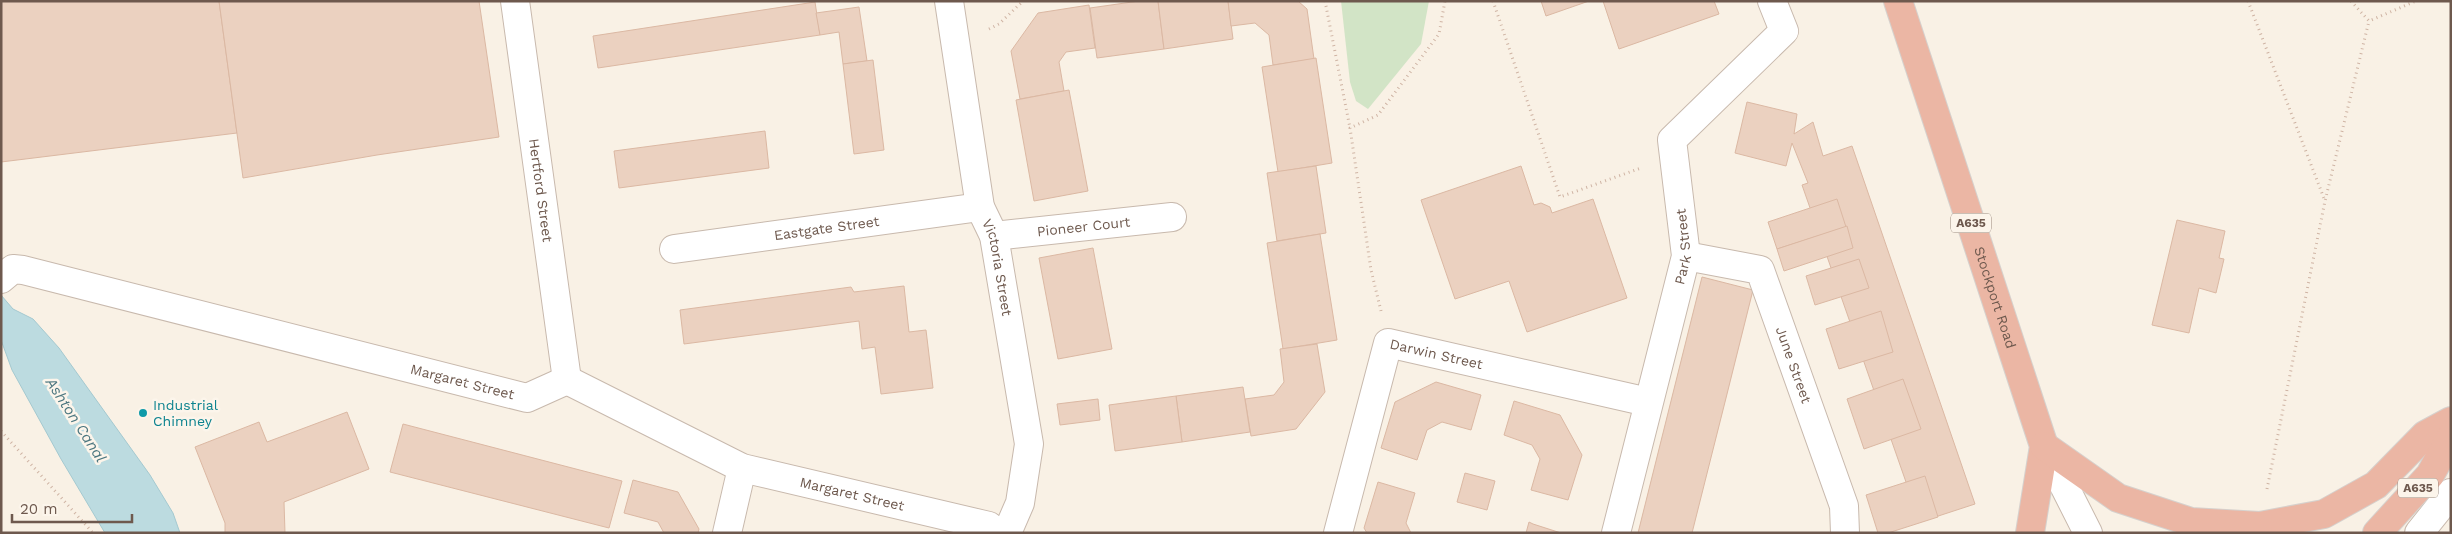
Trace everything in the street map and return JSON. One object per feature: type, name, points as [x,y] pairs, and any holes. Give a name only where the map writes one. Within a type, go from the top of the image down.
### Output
[{"type":"highway","name":"Stockport Road","points":[[1898,1],[2044,446]]},
{"type":"highway","name":"A635","points":[[2030,533],[2044,446],[2118,498],[2191,522],[2260,526],[2324,514],[2376,485],[2425,435],[2451,421]]},
{"type":"highway","name":"A635","points":[[2377,533],[2430,475],[2451,437]]},
{"type":"street","name":"Hertford Street","points":[[515,1],[567,380]]},
{"type":"street","name":"Victoria Street","points":[[948,1],[980,207],[994,236],[1029,444],[1020,503],[1007,533]]},
{"type":"street","name":"Park Street","points":[[1616,533],[1686,256],[1672,140],[1784,31],[1772,1]]},
{"type":"street","name":"Eastgate Street","points":[[674,249],[980,207]]},
{"type":"street","name":"Pioneer Court","points":[[994,236],[1172,218]]},
{"type":"street","name":"June Street","points":[[1686,256],[1760,270],[1844,506],[1845,533]]},
{"type":"street","name":"Margaret Street","points":[[12,273],[527,398],[567,380],[742,468],[989,526],[997,533]]},
{"type":"street","name":"Darwin Street","points":[[1338,533],[1388,343],[1648,402]]},
{"type":"street","name":"Stockport Road","points":[[2044,446],[2088,533]]},
{"type":"street","points":[[727,533],[742,468]]},
{"type":"street","points":[[2419,533],[2451,495]]},
{"type":"street","points":[[2435,533],[2451,495]]},
{"type":"path","points":[[1325,1],[1350,128],[1371,270],[1388,343]]},
{"type":"path","points":[[1350,128],[1378,115],[1439,34],[1444,1]]},
{"type":"path","points":[[1493,1],[1560,197],[1674,156]]},
{"type":"path","points":[[2248,1],[2325,201]]},
{"type":"path","points":[[2351,1],[2370,21]]},
{"type":"path","points":[[2370,21],[2416,1]]},
{"type":"path","points":[[2260,526],[2325,201],[2370,21]]},
{"type":"path","points":[[1,431],[93,533]]},
{"type":"green space","points":[[1341,1],[1429,1],[1421,44],[1368,109],[1356,101],[1350,82]]},
{"type":"water","name":"Ashton Canal","points":[[1,295],[13,309],[33,319],[59,348],[150,475],[173,513],[180,533],[105,533],[61,459],[12,370],[1,340]]},
{"type":"building","points":[[1,1],[219,1],[237,133],[1,162]]},
{"type":"building","points":[[219,1],[479,1],[499,137],[377,155],[243,178]]},
{"type":"building","points":[[1139,1],[1158,1],[1164,49],[1097,58],[1090,8]]},
{"type":"building","points":[[1158,1],[1228,1],[1233,39],[1164,49]]},
{"type":"building","points":[[1228,1],[1298,1],[1307,9],[1314,59],[1273,65],[1269,35],[1255,23],[1231,26]]},
{"type":"building","points":[[1541,1],[1589,1],[1546,16]]},
{"type":"building","points":[[1603,1],[1714,1],[1719,14],[1619,49]]},
{"type":"building","points":[[815,2],[820,35],[598,68],[593,36]]},
{"type":"building","points":[[1089,5],[1095,48],[1066,52],[1059,62],[1064,91],[1020,99],[1011,51],[1038,13]]},
{"type":"building","points":[[859,7],[867,61],[843,64],[839,32],[820,35],[816,13]]},
{"type":"building","points":[[1316,58],[1332,163],[1278,172],[1262,67]]},
{"type":"building","points":[[873,60],[884,150],[854,154],[843,64]]},
{"type":"building","points":[[1069,90],[1088,191],[1034,201],[1016,100]]},
{"type":"building","points":[[1747,102],[1797,114],[1794,134],[1813,122],[1823,156],[1852,146],[1975,504],[1920,522],[1802,185],[1808,183],[1792,143],[1786,166],[1735,153]]},
{"type":"building","points":[[765,131],[769,168],[619,188],[614,151]]},
{"type":"building","points":[[1316,166],[1326,233],[1277,241],[1267,173]]},
{"type":"building","points":[[1521,166],[1534,205],[1541,203],[1550,207],[1552,213],[1593,199],[1627,298],[1527,332],[1509,281],[1455,299],[1421,200]]},
{"type":"building","points":[[1837,199],[1846,227],[1777,249],[1768,222]]},
{"type":"building","points":[[2177,220],[2225,231],[2219,258],[2224,259],[2216,293],[2199,288],[2189,333],[2152,325]]},
{"type":"building","points":[[1847,226],[1853,248],[1784,271],[1777,249]]},
{"type":"building","points":[[1320,234],[1337,340],[1283,349],[1267,243]]},
{"type":"building","points":[[1093,248],[1112,349],[1058,359],[1039,258]]},
{"type":"building","points":[[1859,259],[1869,288],[1815,305],[1806,276]]},
{"type":"building","points":[[1702,277],[1753,290],[1692,533],[1638,533]]},
{"type":"building","points":[[904,286],[909,332],[926,330],[933,388],[881,394],[875,347],[862,349],[859,321],[684,344],[680,310],[851,287],[854,292]]},
{"type":"building","points":[[1881,311],[1893,352],[1839,369],[1826,329]]},
{"type":"building","points":[[1317,344],[1325,392],[1296,429],[1251,436],[1245,399],[1274,395],[1284,382],[1280,349]]},
{"type":"building","points":[[1903,379],[1921,429],[1864,449],[1847,399]]},
{"type":"building","points":[[1436,382],[1481,395],[1471,430],[1442,422],[1427,430],[1417,460],[1381,448],[1395,402]]},
{"type":"building","points":[[1243,387],[1250,432],[1182,442],[1176,396]]},
{"type":"building","points":[[1176,396],[1182,442],[1115,451],[1109,405]]},
{"type":"building","points":[[1098,399],[1100,420],[1060,425],[1057,404]]},
{"type":"building","points":[[1514,401],[1560,415],[1582,455],[1568,500],[1531,490],[1540,459],[1532,445],[1504,435]]},
{"type":"building","points":[[347,412],[369,469],[284,502],[285,533],[225,533],[225,523],[195,447],[259,422],[267,442]]},
{"type":"building","points":[[403,424],[622,481],[609,528],[390,472]]},
{"type":"building","points":[[1465,473],[1495,481],[1487,510],[1457,502]]},
{"type":"building","points":[[1925,476],[1938,517],[1888,533],[1878,533],[1866,495]]},
{"type":"building","points":[[633,480],[678,492],[699,529],[698,533],[664,533],[658,522],[624,513]]},
{"type":"building","points":[[1378,482],[1415,493],[1406,523],[1411,533],[1367,533],[1364,528]]},
{"type":"building","points":[[1529,522],[1533,524],[1561,533],[1526,533]]},
{"type":"place","name":"Industrial Chimney","points":[[143,413]]}]
